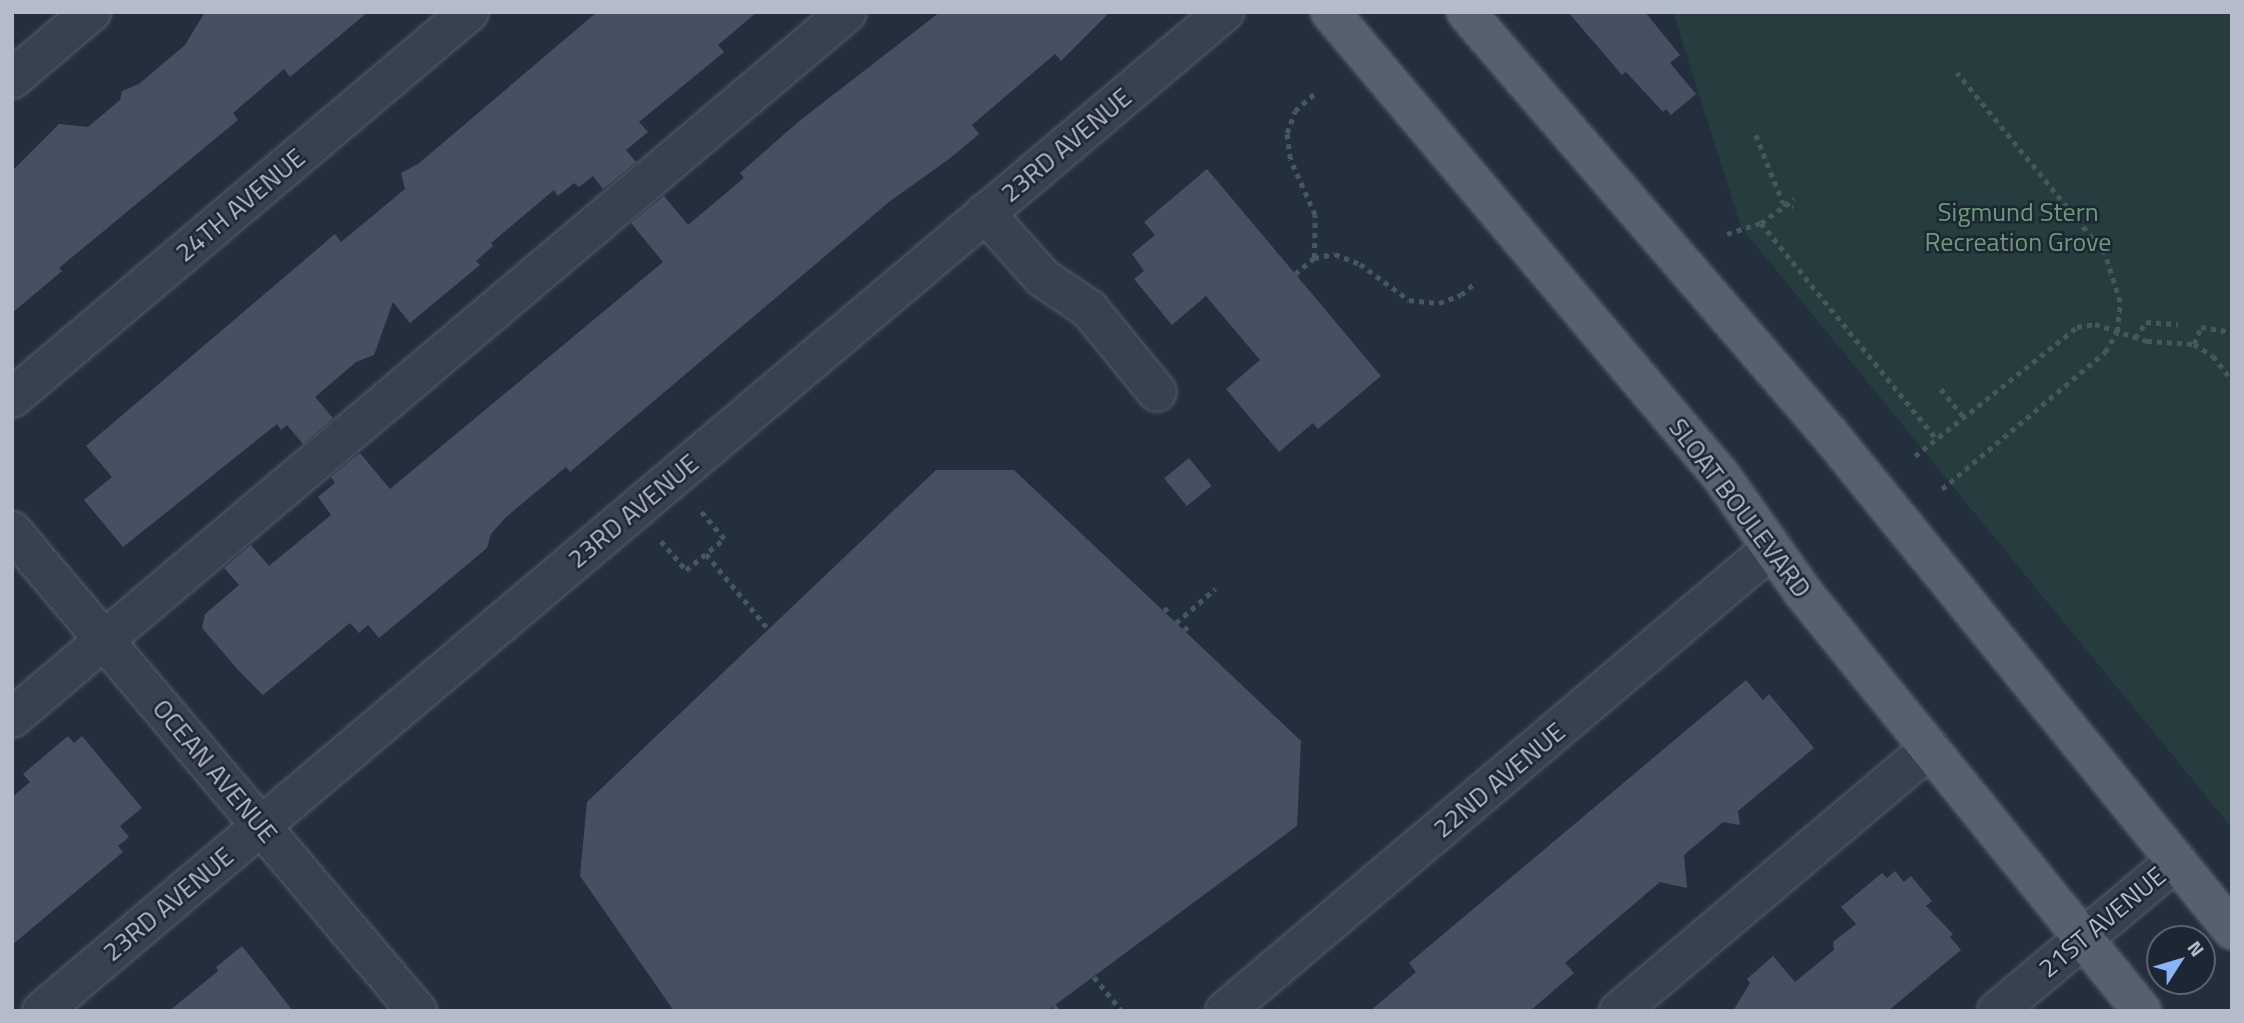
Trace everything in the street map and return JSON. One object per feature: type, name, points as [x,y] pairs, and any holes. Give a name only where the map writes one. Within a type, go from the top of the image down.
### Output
[{"type":"main road","name":"SLOAT BOULEVARD","points":[[1330,12],[1721,476],[1772,548],[2142,1011]]},
{"type":"main road","points":[[1466,12],[1831,436],[2232,930]]},
{"type":"street","points":[[12,79],[91,12]]},
{"type":"street","name":"24TH AVENUE","points":[[12,398],[469,12]]},
{"type":"street","points":[[12,718],[847,12]]},
{"type":"street","name":"23RD AVENUE","points":[[42,1011],[1224,12]]},
{"type":"street","points":[[985,213],[1044,278],[1090,309],[1157,392]]},
{"type":"street","name":"OCEAN AVENUE","points":[[12,531],[416,1011]]},
{"type":"street","name":"22ND AVENUE","points":[[1225,1011],[1772,548]]},
{"type":"street","points":[[1619,1011],[1930,748]]},
{"type":"street","name":"21ST AVENUE","points":[[1997,1011],[2176,861]]},
{"type":"path","points":[[1941,489],[2091,366],[2117,332],[2119,288],[2105,254],[1957,73]]},
{"type":"path","points":[[1314,258],[1315,215],[1290,159],[1287,133],[1295,111],[1315,93]]},
{"type":"path","points":[[1756,135],[1783,203],[1793,208]]},
{"type":"path","points":[[1727,234],[1761,223],[1783,203],[1794,199]]},
{"type":"path","points":[[1761,223],[1936,438]]},
{"type":"path","points":[[1295,274],[1314,258],[1335,254],[1360,264],[1409,300],[1439,303],[1461,295],[1476,282]]},
{"type":"path","points":[[2135,338],[2146,322],[2178,324]]},
{"type":"path","points":[[1914,456],[2066,332],[2095,324],[2135,338],[2194,344],[2213,356],[2232,380]]},
{"type":"path","points":[[2194,344],[2201,327],[2232,332]]},
{"type":"path","points":[[1941,389],[1963,416]]},
{"type":"path","points":[[658,538],[686,570],[724,538],[705,516]]},
{"type":"path","points":[[705,554],[769,630]]},
{"type":"path","points":[[1176,623],[1215,589]]},
{"type":"path","points":[[1164,611],[1171,605]]},
{"type":"path","points":[[1184,630],[1191,624]]},
{"type":"path","points":[[1094,977],[1122,1011]]},
{"type":"green space","name":"Sigmund Stern Recreation Grove","points":[[1673,12],[2232,12],[2232,828],[1741,227]]},
{"type":"building","points":[[205,12],[368,12],[290,77],[284,69],[233,113],[238,120],[59,268],[62,271],[12,313],[12,171],[59,124],[88,127],[120,100],[122,91],[139,84],[185,45]]},
{"type":"building","points":[[597,12],[757,12],[718,45],[724,52],[639,122],[648,132],[626,150],[636,162],[603,189],[593,176],[579,187],[574,183],[558,196],[554,190],[491,243],[493,246],[476,261],[480,265],[410,323],[393,302],[374,355],[356,362],[315,397],[333,418],[303,444],[287,425],[281,430],[277,424],[123,547],[84,500],[112,477],[86,446],[335,234],[341,242],[405,189],[401,173],[418,164]]},
{"type":"building","points":[[940,12],[1110,12],[1061,61],[1055,54],[972,125],[979,134],[889,202],[570,472],[566,467],[506,517],[491,534],[487,548],[379,638],[368,625],[359,633],[350,623],[263,695],[239,671],[202,628],[205,614],[239,585],[224,568],[251,545],[269,566],[331,515],[318,497],[335,483],[331,477],[360,453],[390,489],[663,262],[631,223],[664,196],[688,225],[744,178],[740,173],[798,122]]},
{"type":"building","points":[[1568,12],[1645,12],[1680,55],[1670,63],[1696,94],[1671,115],[1666,109],[1663,112],[1626,72],[1622,75]]},
{"type":"building","points":[[1207,169],[1381,376],[1318,429],[1313,423],[1279,452],[1226,389],[1260,360],[1206,296],[1172,325],[1134,279],[1144,271],[1132,254],[1155,235],[1144,222]]},
{"type":"building","points":[[1189,458],[1212,486],[1187,506],[1164,478]]},
{"type":"building","points":[[936,470],[1014,470],[1301,741],[1297,826],[1047,1011],[674,1011],[580,876],[587,802]]},
{"type":"building","points":[[1746,680],[1763,700],[1769,694],[1814,748],[1738,811],[1740,825],[1723,822],[1684,855],[1687,888],[1660,882],[1565,963],[1574,973],[1530,1011],[1370,1011],[1416,972],[1409,963]]},
{"type":"building","points":[[68,736],[74,743],[82,736],[142,808],[120,826],[129,837],[118,846],[123,852],[12,945],[12,797],[30,782],[23,774]]},
{"type":"building","points":[[1895,871],[1904,882],[1911,876],[1932,901],[1926,906],[1953,934],[1950,937],[1961,950],[1888,1011],[1733,1011],[1750,983],[1747,979],[1773,956],[1795,982],[1834,950],[1833,942],[1856,924],[1841,907],[1882,873],[1887,878]]},
{"type":"building","points":[[242,946],[293,1011],[169,1011],[218,971],[216,967]]}]
